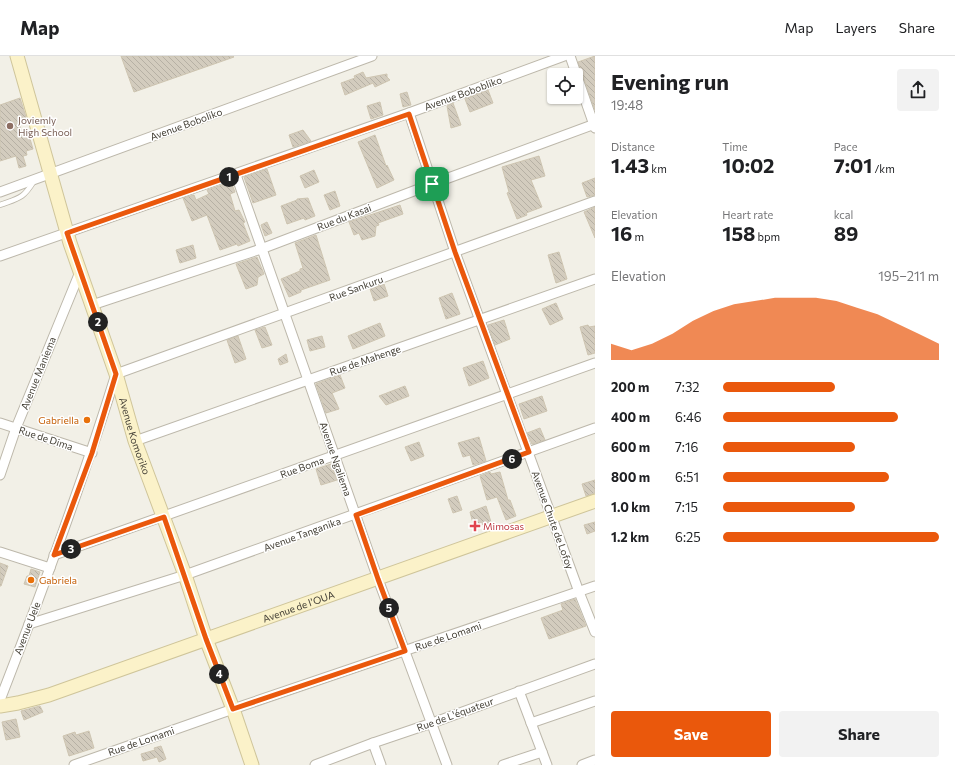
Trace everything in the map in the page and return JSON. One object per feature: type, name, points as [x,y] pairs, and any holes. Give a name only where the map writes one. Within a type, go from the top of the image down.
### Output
[{"type":"street","name":"Avenue Komoriko","points":[[17,56],[67,233],[116,374],[135,441],[164,517],[206,639],[233,709],[252,765]]},
{"type":"street","name":"Avenue Boboliko","points":[[0,192],[372,56]]},
{"type":"street","name":"Avenue Bobobliko","points":[[0,256],[409,114],[564,56]]},
{"type":"street","points":[[570,56],[595,126]]},
{"type":"street","name":"Avenue Chute de Lofoy","points":[[409,114],[455,252],[595,632]]},
{"type":"street","name":"Rue du Kasai","points":[[92,305],[261,249],[432,184],[595,126]]},
{"type":"street","name":"Avenue Ngaliema","points":[[236,175],[378,579],[447,765]]},
{"type":"street","name":"Rue Sankuru","points":[[116,374],[595,201]]},
{"type":"street","name":"Avenue Maniema","points":[[0,475],[16,428],[80,272]]},
{"type":"street","name":"Rue de Mahenge","points":[[135,441],[595,279]]},
{"type":"street","name":"Rue Boma","points":[[54,555],[595,363]]},
{"type":"street","name":"Avenue Uele","points":[[0,700],[92,453],[116,374]]},
{"type":"street","name":"Rue de Dima","points":[[0,423],[92,453]]},
{"type":"street","name":"Avenue Tanganika","points":[[29,624],[185,576],[595,428]]},
{"type":"street","name":"Avenue de l’OUA","points":[[0,706],[49,695],[595,501]]},
{"type":"street","points":[[0,552],[50,568]]},
{"type":"street","name":"Rue de Lomami","points":[[74,765],[233,709],[595,586]]},
{"type":"street","name":"Rue de L'équateur","points":[[316,765],[326,763],[373,743],[595,664]]},
{"type":"street","points":[[519,691],[547,765]]},
{"type":"street","points":[[530,722],[595,700]]},
{"type":"street","points":[[373,743],[381,765]]},
{"type":"street","points":[[504,765],[542,752]]},
{"type":"street","points":[[582,765],[595,760]]},
{"type":"lane","points":[[0,205],[21,197],[27,192],[34,180]]},
{"type":"building","points":[[121,56],[233,56],[234,57],[134,92]]},
{"type":"building","points":[[595,56],[595,110],[583,76],[583,68],[580,68],[578,62]]},
{"type":"building","points":[[363,72],[366,78],[387,74],[387,77],[390,80],[375,87],[373,83],[345,95],[341,83],[355,78],[354,76]]},
{"type":"building","points":[[488,90],[493,103],[470,112],[465,99]]},
{"type":"building","points":[[407,92],[411,105],[403,107],[400,94]]},
{"type":"building","points":[[20,98],[26,117],[18,119],[22,134],[28,132],[33,149],[26,151],[27,155],[23,156],[26,166],[19,168],[16,156],[0,161],[0,105]]},
{"type":"building","points":[[380,102],[383,115],[371,119],[367,106]]},
{"type":"building","points":[[453,103],[461,125],[451,128],[447,106]]},
{"type":"building","points":[[303,130],[311,141],[293,147],[289,135]]},
{"type":"building","points":[[375,135],[386,166],[387,165],[394,180],[377,188],[358,142]]},
{"type":"building","points":[[539,156],[545,176],[531,180],[542,207],[526,213],[527,215],[517,219],[507,193],[509,192],[502,167]]},
{"type":"building","points":[[267,169],[276,195],[253,203],[244,177]]},
{"type":"building","points":[[314,170],[319,182],[305,188],[300,176]]},
{"type":"building","points":[[595,178],[595,195],[587,197],[582,183]]},
{"type":"building","points":[[231,182],[235,192],[230,194],[235,211],[239,210],[245,222],[243,223],[250,241],[238,246],[237,244],[220,250],[207,215],[192,221],[183,198],[194,195],[196,200],[209,194],[207,190]]},
{"type":"building","points":[[335,191],[340,206],[330,210],[324,195]]},
{"type":"building","points":[[308,198],[315,216],[287,224],[281,206],[297,199]]},
{"type":"building","points":[[400,205],[403,214],[378,223],[379,225],[376,226],[375,236],[362,240],[359,233],[354,235],[349,222]]},
{"type":"building","points":[[595,207],[595,238],[584,212]]},
{"type":"building","points":[[267,222],[272,233],[265,236],[261,225]]},
{"type":"building","points":[[316,235],[330,280],[301,290],[301,292],[289,297],[281,279],[300,271],[300,269],[303,268],[295,243]]},
{"type":"building","points":[[193,245],[196,258],[180,263],[176,250]]},
{"type":"building","points":[[559,252],[567,279],[556,283],[548,255]]},
{"type":"building","points":[[257,257],[264,274],[258,277],[257,285],[246,289],[236,264]]},
{"type":"building","points":[[384,284],[388,296],[374,301],[370,289]]},
{"type":"building","points":[[452,293],[460,314],[446,319],[439,298]]},
{"type":"building","points":[[556,303],[563,319],[550,325],[542,309]]},
{"type":"building","points":[[504,320],[510,339],[495,345],[488,325]]},
{"type":"building","points":[[380,323],[385,336],[353,349],[348,336]]},
{"type":"building","points":[[588,325],[589,327],[595,326],[595,353],[588,355],[580,327]]},
{"type":"building","points":[[265,327],[272,345],[262,348],[255,330]]},
{"type":"building","points":[[238,336],[246,359],[235,363],[227,340]]},
{"type":"building","points":[[322,336],[325,347],[310,351],[307,340]]},
{"type":"building","points":[[286,354],[288,362],[280,365],[278,359]]},
{"type":"building","points":[[483,361],[489,378],[469,386],[463,368]]},
{"type":"building","points":[[340,375],[345,388],[332,393],[339,409],[326,413],[316,384]]},
{"type":"building","points":[[405,386],[409,396],[386,405],[379,396]]},
{"type":"building","points":[[542,396],[547,411],[524,419],[519,404]]},
{"type":"building","points":[[540,428],[545,440],[532,444],[527,433]]},
{"type":"building","points":[[479,437],[486,461],[473,465],[470,455],[463,457],[458,443]]},
{"type":"building","points":[[419,442],[424,456],[411,461],[405,447]]},
{"type":"building","points":[[331,464],[337,480],[321,485],[316,469]]},
{"type":"building","points":[[490,472],[491,474],[500,472],[508,500],[510,500],[516,516],[506,520],[497,497],[487,500],[480,476]]},
{"type":"building","points":[[595,480],[595,493],[586,496],[582,484]]},
{"type":"building","points":[[457,496],[462,510],[453,513],[448,499]]},
{"type":"building","points":[[486,506],[491,522],[474,527],[470,512]]},
{"type":"building","points":[[595,522],[595,531],[587,534],[584,525]]},
{"type":"building","points":[[0,563],[8,566],[1,586],[0,586]]},
{"type":"building","name":"Gabriela","points":[[31,569],[40,572],[35,587],[24,584]]},
{"type":"building","points":[[575,599],[586,626],[549,639],[541,618],[563,610],[561,604]]},
{"type":"building","points":[[40,706],[43,712],[24,720],[21,711]]},
{"type":"building","points":[[16,719],[20,737],[6,740],[2,722]]},
{"type":"building","points":[[89,731],[94,748],[69,756],[63,736],[75,732],[76,735]]},
{"type":"building","points":[[161,746],[166,759],[159,762],[157,757],[143,761],[141,754],[155,750],[154,748]]},
{"type":"place","name":"Joviemly High School","points":[[10,126]]},
{"type":"place","name":"Gabriella","points":[[87,420]]},
{"type":"place","name":"Mimosas","points":[[475,526]]},
{"type":"place","name":"Gabriela","points":[[31,580]]},
{"type":"route","points":[[409,114],[432,184],[455,252],[529,452],[356,515],[405,651],[233,709],[206,639],[164,517],[54,555],[92,453],[116,374],[67,233],[409,114]]}]
